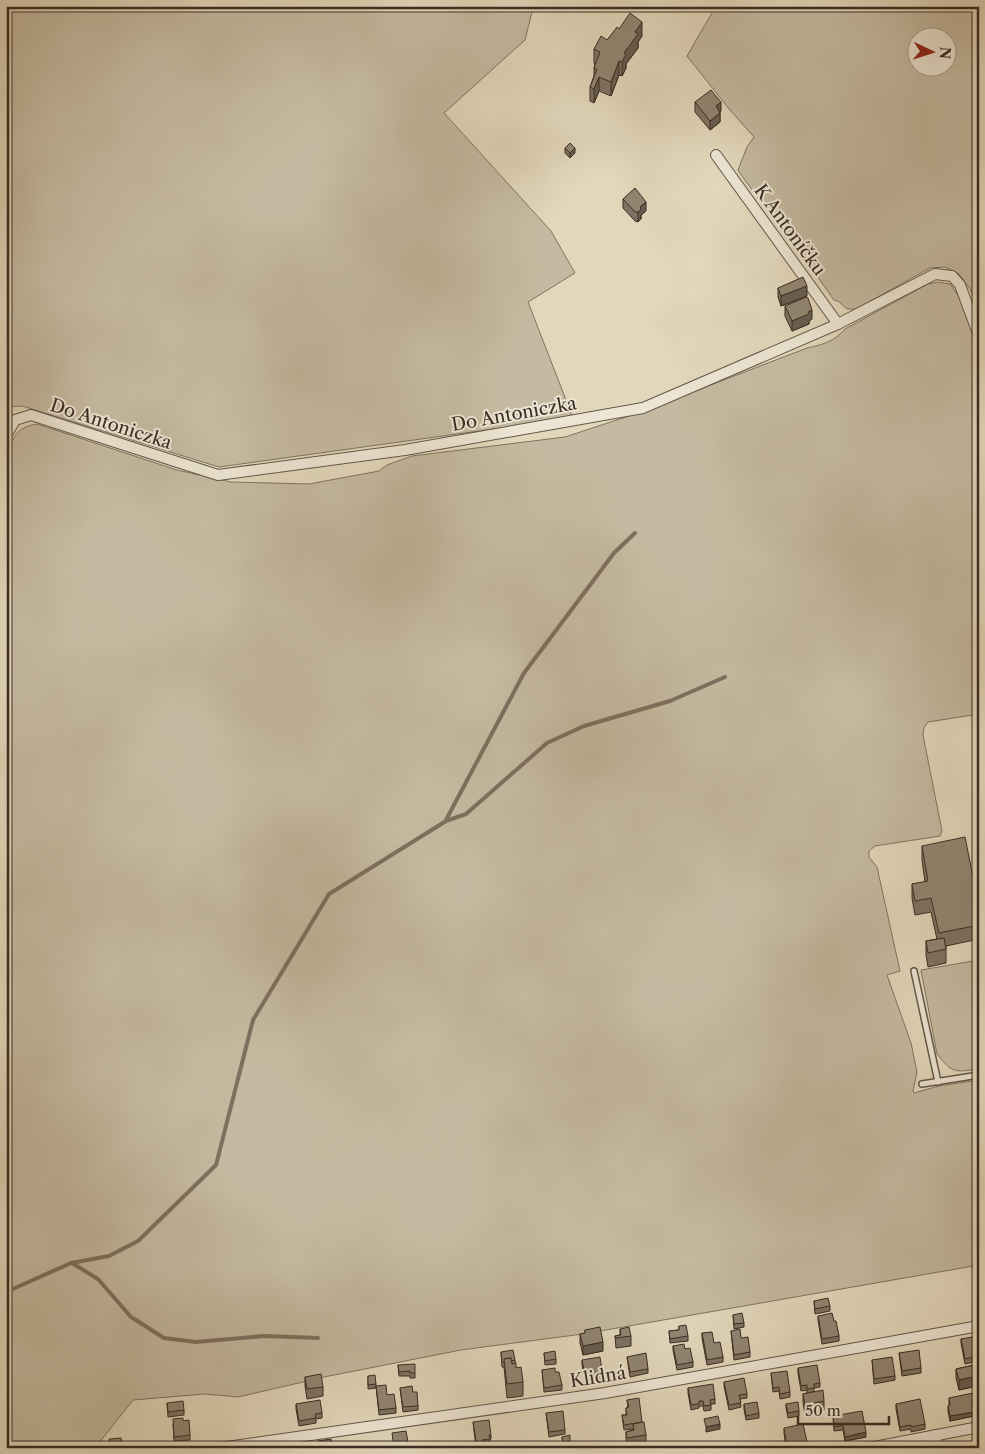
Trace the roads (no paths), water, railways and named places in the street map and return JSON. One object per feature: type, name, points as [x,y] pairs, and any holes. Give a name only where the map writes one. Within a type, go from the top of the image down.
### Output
[{"type":"street","name":"K Antoníčku","points":[[716,155],[838,324]]},
{"type":"street","name":"Do Antoniczka","points":[[6,436],[15,420],[30,415],[218,475],[405,450],[643,408],[838,324],[935,274],[952,276],[960,285],[979,336]]},
{"type":"street","name":"Klidná","points":[[220,1448],[605,1393],[979,1326]]},
{"type":"street","points":[[869,1448],[979,1427]]},
{"type":"street","points":[[935,1435],[938,1448]]},
{"type":"lane","points":[[914,970],[938,1082]]},
{"type":"lane","points":[[922,1084],[979,1075]]},
{"type":"waterway","points":[[446,820],[524,673],[614,553],[635,533]]},
{"type":"waterway","points":[[6,1292],[71,1263],[109,1256],[138,1241],[216,1165],[253,1020],[329,894],[446,821],[466,814],[547,743],[584,726],[670,701],[725,677]]},
{"type":"waterway","points":[[72,1263],[98,1279],[131,1317],[164,1338],[196,1342],[264,1336],[318,1338]]}]
